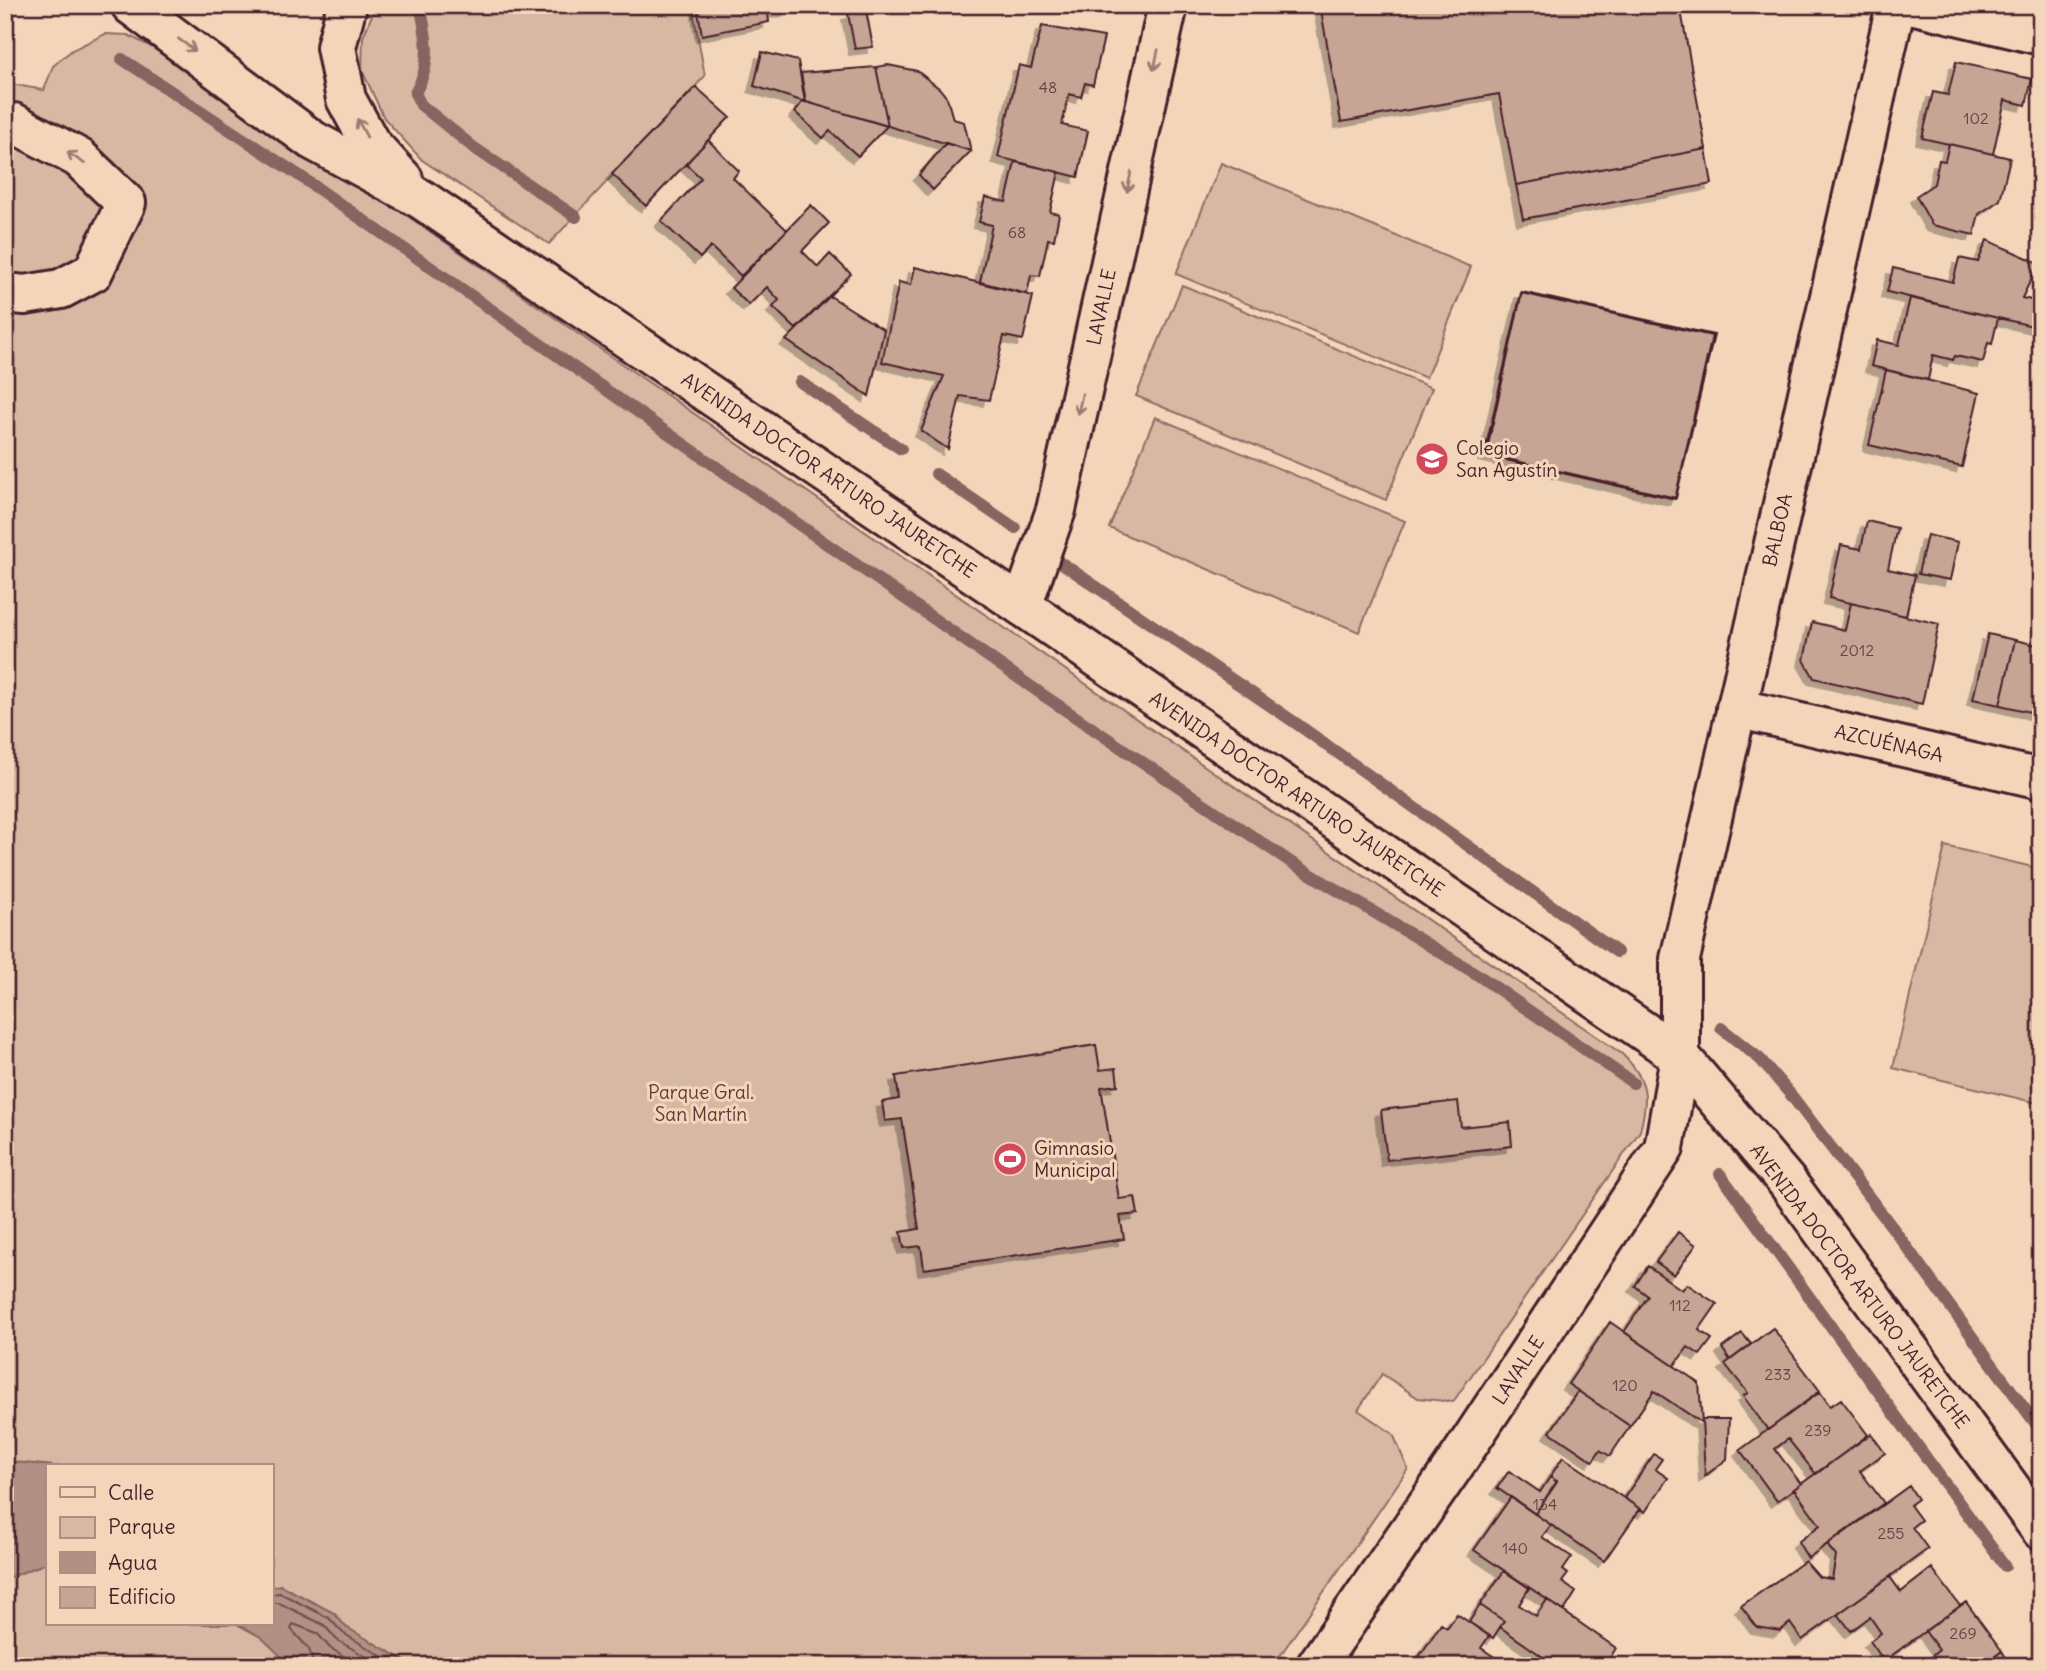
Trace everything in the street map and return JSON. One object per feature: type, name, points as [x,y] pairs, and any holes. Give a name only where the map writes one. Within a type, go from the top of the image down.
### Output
[{"type":"street","name":"AVENIDA DOCTOR ARTURO JAURETCHE","points":[[131,5],[312,140],[421,199],[1680,1056],[1787,1182],[2041,1530]]},
{"type":"street","name":"AVENIDA DOCTOR ARTURO JAURETCHE","points":[[346,5],[336,47],[346,99],[370,143],[421,199]]},
{"type":"street","name":"LAVALLE","points":[[1022,606],[1056,510],[1168,5]]},
{"type":"street","name":"BALBOA","points":[[1680,1056],[1680,959],[1896,5]]},
{"type":"street","points":[[1916,5],[2041,35]]},
{"type":"street","points":[[5,126],[15,123],[79,158],[126,203],[93,272],[61,289],[24,295],[5,293]]},
{"type":"street","name":"AZCUÉNAGA","points":[[1737,708],[2041,779]]},
{"type":"street","name":"LAVALLE","points":[[1316,1666],[1460,1457],[1664,1148],[1680,1056]]},
{"type":"green space","points":[[376,5],[692,5],[705,76],[549,244],[422,160],[384,118],[362,70],[363,37]]},
{"type":"green space","name":"Parque Gral. San Martín","points":[[105,34],[128,35],[196,70],[1622,1054],[1631,1063],[1644,1089],[1645,1108],[1640,1131],[1453,1402],[1418,1398],[1382,1374],[1358,1410],[1393,1434],[1408,1469],[1273,1666],[5,1666],[5,83],[44,90],[53,66],[72,50]]},
{"type":"green space","points":[[5,38],[8,60],[5,83]]},
{"type":"green space","points":[[1221,163],[1471,267],[1426,378],[1176,274]]},
{"type":"green space","points":[[1182,285],[1432,388],[1386,500],[1136,396]]},
{"type":"green space","points":[[1155,417],[1405,521],[1359,632],[1109,528]]},
{"type":"green space","points":[[1945,846],[2041,869],[2041,1104],[1893,1068]]},
{"type":"water","points":[[5,1461],[46,1465],[46,1563],[5,1579]]},
{"type":"water","points":[[280,1585],[334,1613],[346,1627],[414,1666],[291,1666],[261,1637],[241,1626],[273,1626],[273,1587]]},
{"type":"building","points":[[697,5],[787,5],[788,10],[768,13],[769,22],[702,35]]},
{"type":"building","points":[[1320,5],[1680,5],[1706,149],[1516,185],[1499,94],[1341,122]]},
{"type":"building","points":[[866,10],[873,47],[855,49],[848,14]]},
{"type":"building","points":[[1042,26],[1104,37],[1093,85],[1085,83],[1081,97],[1069,94],[1062,125],[1088,131],[1078,177],[998,157],[1019,65],[1031,68]]},
{"type":"building","points":[[762,52],[798,61],[805,102],[754,86]]},
{"type":"building","points":[[1956,62],[2032,79],[2026,105],[2005,100],[1993,154],[1922,138],[1933,92],[1948,95]]},
{"type":"building","points":[[888,65],[917,71],[940,89],[947,98],[953,119],[964,122],[971,151],[888,126],[876,67]]},
{"type":"building","points":[[876,67],[888,126],[806,102],[801,73]]},
{"type":"building","points":[[696,87],[730,117],[646,206],[612,174]]},
{"type":"building","points":[[803,101],[887,126],[858,156],[830,131],[823,138],[795,112]]},
{"type":"building","points":[[708,140],[739,171],[733,178],[787,230],[741,276],[711,247],[700,258],[661,221],[701,178],[686,164]]},
{"type":"building","points":[[946,143],[971,151],[933,190],[919,175]]},
{"type":"building","points":[[1949,144],[2010,158],[2000,200],[1979,214],[1974,235],[1932,225],[1916,196],[1934,184],[1939,160],[1945,161]]},
{"type":"building","points":[[1706,149],[1712,184],[1523,219],[1516,185]]},
{"type":"building","points":[[1015,162],[1059,172],[1050,212],[1059,214],[1054,240],[1048,239],[1040,276],[1031,275],[1027,294],[980,282],[992,225],[979,222],[985,197],[1006,202]]},
{"type":"building","points":[[811,205],[829,223],[802,251],[818,267],[830,254],[851,274],[796,329],[773,307],[779,300],[767,287],[749,305],[731,288]]},
{"type":"building","points":[[1987,240],[2039,263],[2022,298],[2041,302],[2041,328],[1887,292],[1893,268],[1953,282],[1959,258],[1978,262]]},
{"type":"building","points":[[915,267],[1033,296],[1023,340],[1004,336],[989,400],[960,396],[948,449],[921,431],[944,376],[882,362],[899,282],[911,285]]},
{"type":"building","points":[[1522,292],[1714,335],[1676,498],[1486,454]]},
{"type":"building","points":[[1521,293],[1712,336],[1675,499],[1484,455]]},
{"type":"building","points":[[830,296],[884,330],[869,396],[786,340]]},
{"type":"building","points":[[1910,298],[1998,318],[1992,344],[1988,343],[1983,362],[1955,356],[1953,360],[1933,355],[1928,380],[1871,366],[1877,340],[1899,345]]},
{"type":"building","points":[[1886,370],[1979,393],[1962,467],[1869,445]]},
{"type":"building","points":[[1867,521],[1897,528],[1888,569],[1915,575],[1906,616],[1829,598],[1841,545],[1861,549]]},
{"type":"building","points":[[1927,535],[1958,542],[1950,580],[1918,574]]},
{"type":"building","points":[[1851,603],[1939,624],[1922,704],[1814,678],[1804,660],[1812,622],[1845,630]]},
{"type":"building","points":[[1988,634],[2015,640],[2000,705],[1973,699]]},
{"type":"building","points":[[2015,640],[2041,646],[2039,714],[2000,705]]},
{"type":"building","name":"Gimnasio Municipal","points":[[1096,1045],[1100,1070],[1116,1068],[1118,1085],[1101,1087],[1119,1199],[1135,1197],[1138,1214],[1120,1216],[1124,1239],[924,1269],[921,1246],[904,1248],[901,1232],[919,1229],[902,1119],[885,1121],[882,1102],[899,1099],[896,1076]]},
{"type":"building","points":[[1458,1101],[1461,1127],[1510,1122],[1512,1146],[1387,1160],[1381,1110]]},
{"type":"building","points":[[1678,1232],[1696,1245],[1674,1275],[1656,1262]]},
{"type":"building","points":[[1648,1266],[1682,1290],[1687,1284],[1717,1304],[1699,1330],[1712,1339],[1700,1355],[1688,1347],[1674,1366],[1624,1332],[1648,1296],[1635,1286]]},
{"type":"building","points":[[1610,1322],[1699,1383],[1702,1423],[1654,1391],[1630,1426],[1568,1384]]},
{"type":"building","points":[[1773,1328],[1820,1391],[1768,1430],[1743,1396],[1748,1393],[1725,1364]]},
{"type":"building","points":[[1742,1333],[1751,1344],[1730,1360],[1722,1348]]},
{"type":"building","points":[[1578,1391],[1630,1426],[1610,1456],[1600,1450],[1593,1461],[1550,1432]]},
{"type":"building","points":[[1820,1392],[1830,1406],[1841,1399],[1868,1435],[1816,1474],[1788,1439],[1775,1449],[1801,1484],[1777,1501],[1740,1450]]},
{"type":"building","points":[[1702,1419],[1729,1419],[1727,1459],[1705,1476]]},
{"type":"building","points":[[1871,1434],[1885,1453],[1860,1471],[1884,1503],[1808,1558],[1798,1542],[1820,1525],[1794,1489]]},
{"type":"building","points":[[1654,1454],[1662,1459],[1655,1469],[1668,1478],[1645,1512],[1624,1498]]},
{"type":"building","points":[[1563,1457],[1640,1509],[1604,1561],[1535,1514],[1557,1481],[1550,1477]]},
{"type":"building","points":[[1509,1471],[1540,1492],[1550,1477],[1557,1482],[1535,1514],[1497,1488]]},
{"type":"building","points":[[1909,1486],[1918,1499],[1910,1505],[1921,1520],[1912,1527],[1928,1549],[1802,1640],[1790,1623],[1780,1631],[1757,1627],[1741,1606],[1805,1561],[1819,1577],[1832,1579],[1836,1556],[1827,1545]]},
{"type":"building","points":[[1511,1497],[1551,1525],[1542,1537],[1572,1557],[1563,1570],[1568,1574],[1562,1582],[1576,1592],[1564,1611],[1474,1550]]},
{"type":"building","points":[[1932,1568],[1960,1606],[1884,1661],[1870,1641],[1881,1633],[1870,1617],[1851,1631],[1838,1614],[1890,1577],[1901,1592]]},
{"type":"building","points":[[1504,1571],[1529,1588],[1519,1605],[1536,1616],[1547,1600],[1616,1648],[1605,1666],[1600,1666],[1590,1659],[1585,1666],[1556,1666],[1500,1627],[1504,1621],[1480,1605]]},
{"type":"building","points":[[1966,1602],[2002,1651],[1982,1666],[1910,1666],[1918,1660],[1921,1665],[1939,1650],[1925,1631]]},
{"type":"building","points":[[1480,1605],[1504,1621],[1493,1638],[1469,1622]]},
{"type":"building","points":[[1457,1614],[1489,1636],[1481,1648],[1502,1662],[1500,1666],[1419,1666],[1415,1663],[1441,1624],[1447,1628]]},
{"type":"building","points":[[2002,1651],[2011,1666],[1982,1666]]},
{"type":"waterway","points":[[420,5],[427,50],[421,82],[415,93],[421,105],[473,147],[576,217]]},
{"type":"waterway","points":[[122,59],[297,174],[1043,695],[1292,863],[1475,973],[1633,1083]]},
{"type":"waterway","points":[[800,382],[901,449]]},
{"type":"waterway","points":[[936,474],[1015,528]]},
{"type":"waterway","points":[[1063,564],[1297,724],[1617,952]]},
{"type":"waterway","points":[[1721,1028],[1760,1059],[1791,1095],[1895,1231],[2041,1431]]},
{"type":"waterway","points":[[1720,1174],[2005,1566]]},
{"type":"place","name":"Colegio San Agustín","points":[[1432,459]]},
{"type":"place","name":"Gimnasio Municipal","points":[[1010,1159]]}]
